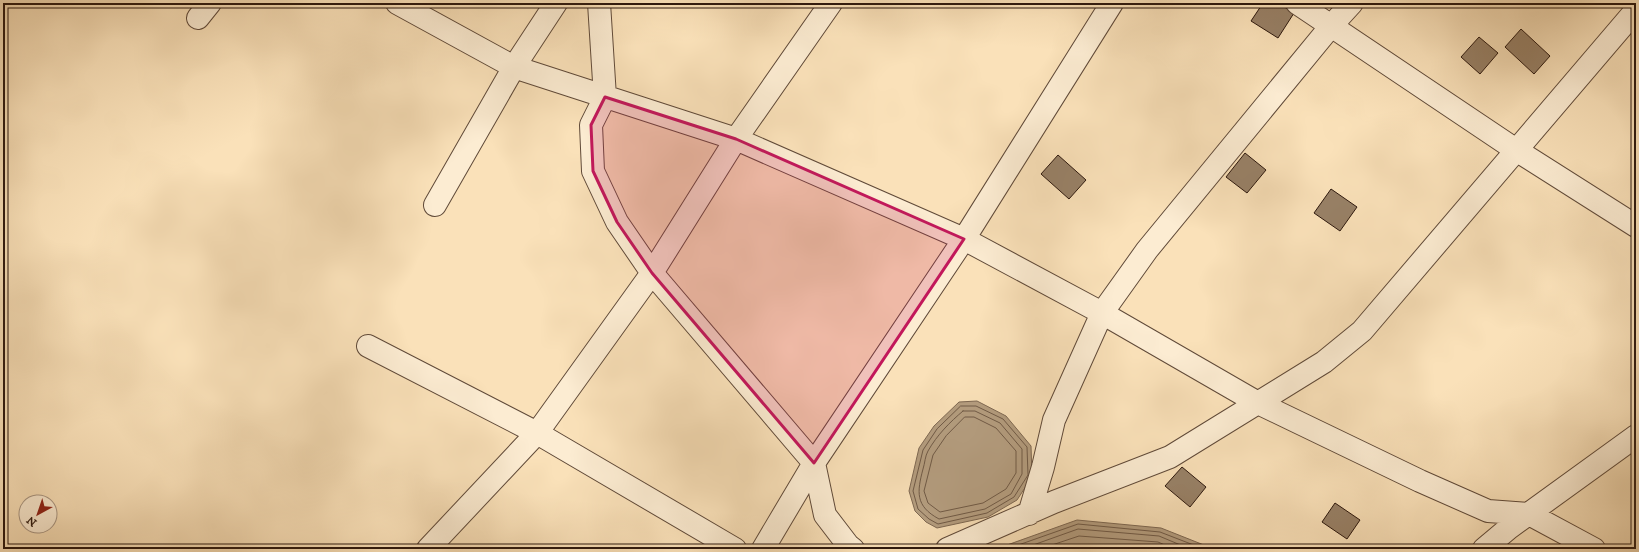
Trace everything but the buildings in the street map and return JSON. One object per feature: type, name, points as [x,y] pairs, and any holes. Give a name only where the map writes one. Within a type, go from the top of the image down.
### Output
[{"type":"street","points":[[397,3],[514,67],[736,139],[964,239],[1102,313],[1258,403],[1420,481],[1488,511],[1529,514],[1594,549]]},
{"type":"street","points":[[435,205],[514,67],[556,3]]},
{"type":"street","points":[[599,3],[605,97],[590,125],[593,171],[617,222],[652,273],[814,463],[825,515],[848,545],[853,549]]},
{"type":"street","points":[[428,549],[537,433],[652,273],[736,139],[832,3]]},
{"type":"street","points":[[763,549],[814,463],[964,239],[1112,3]]},
{"type":"street","points":[[1297,3],[1516,150],[1636,226]]},
{"type":"street","points":[[1029,514],[1043,467],[1054,420],[1102,313],[1147,250],[1331,26],[1352,3]]},
{"type":"street","points":[[947,549],[1170,457],[1324,362],[1362,331],[1636,10]]},
{"type":"street","points":[[368,346],[537,433],[735,549]]},
{"type":"street","points":[[1484,549],[1508,528],[1636,436]]},
{"type":"highlighted area","points":[[605,97],[736,139],[964,239],[814,463],[652,273],[617,222],[593,171],[591,125]]},
{"type":"water","points":[[977,401],[1006,416],[1031,446],[1032,477],[1017,500],[988,517],[937,528],[926,522],[915,511],[909,491],[919,448],[934,426],[959,402]]},
{"type":"water","points":[[1077,520],[1161,528],[1214,549],[996,549]]}]
